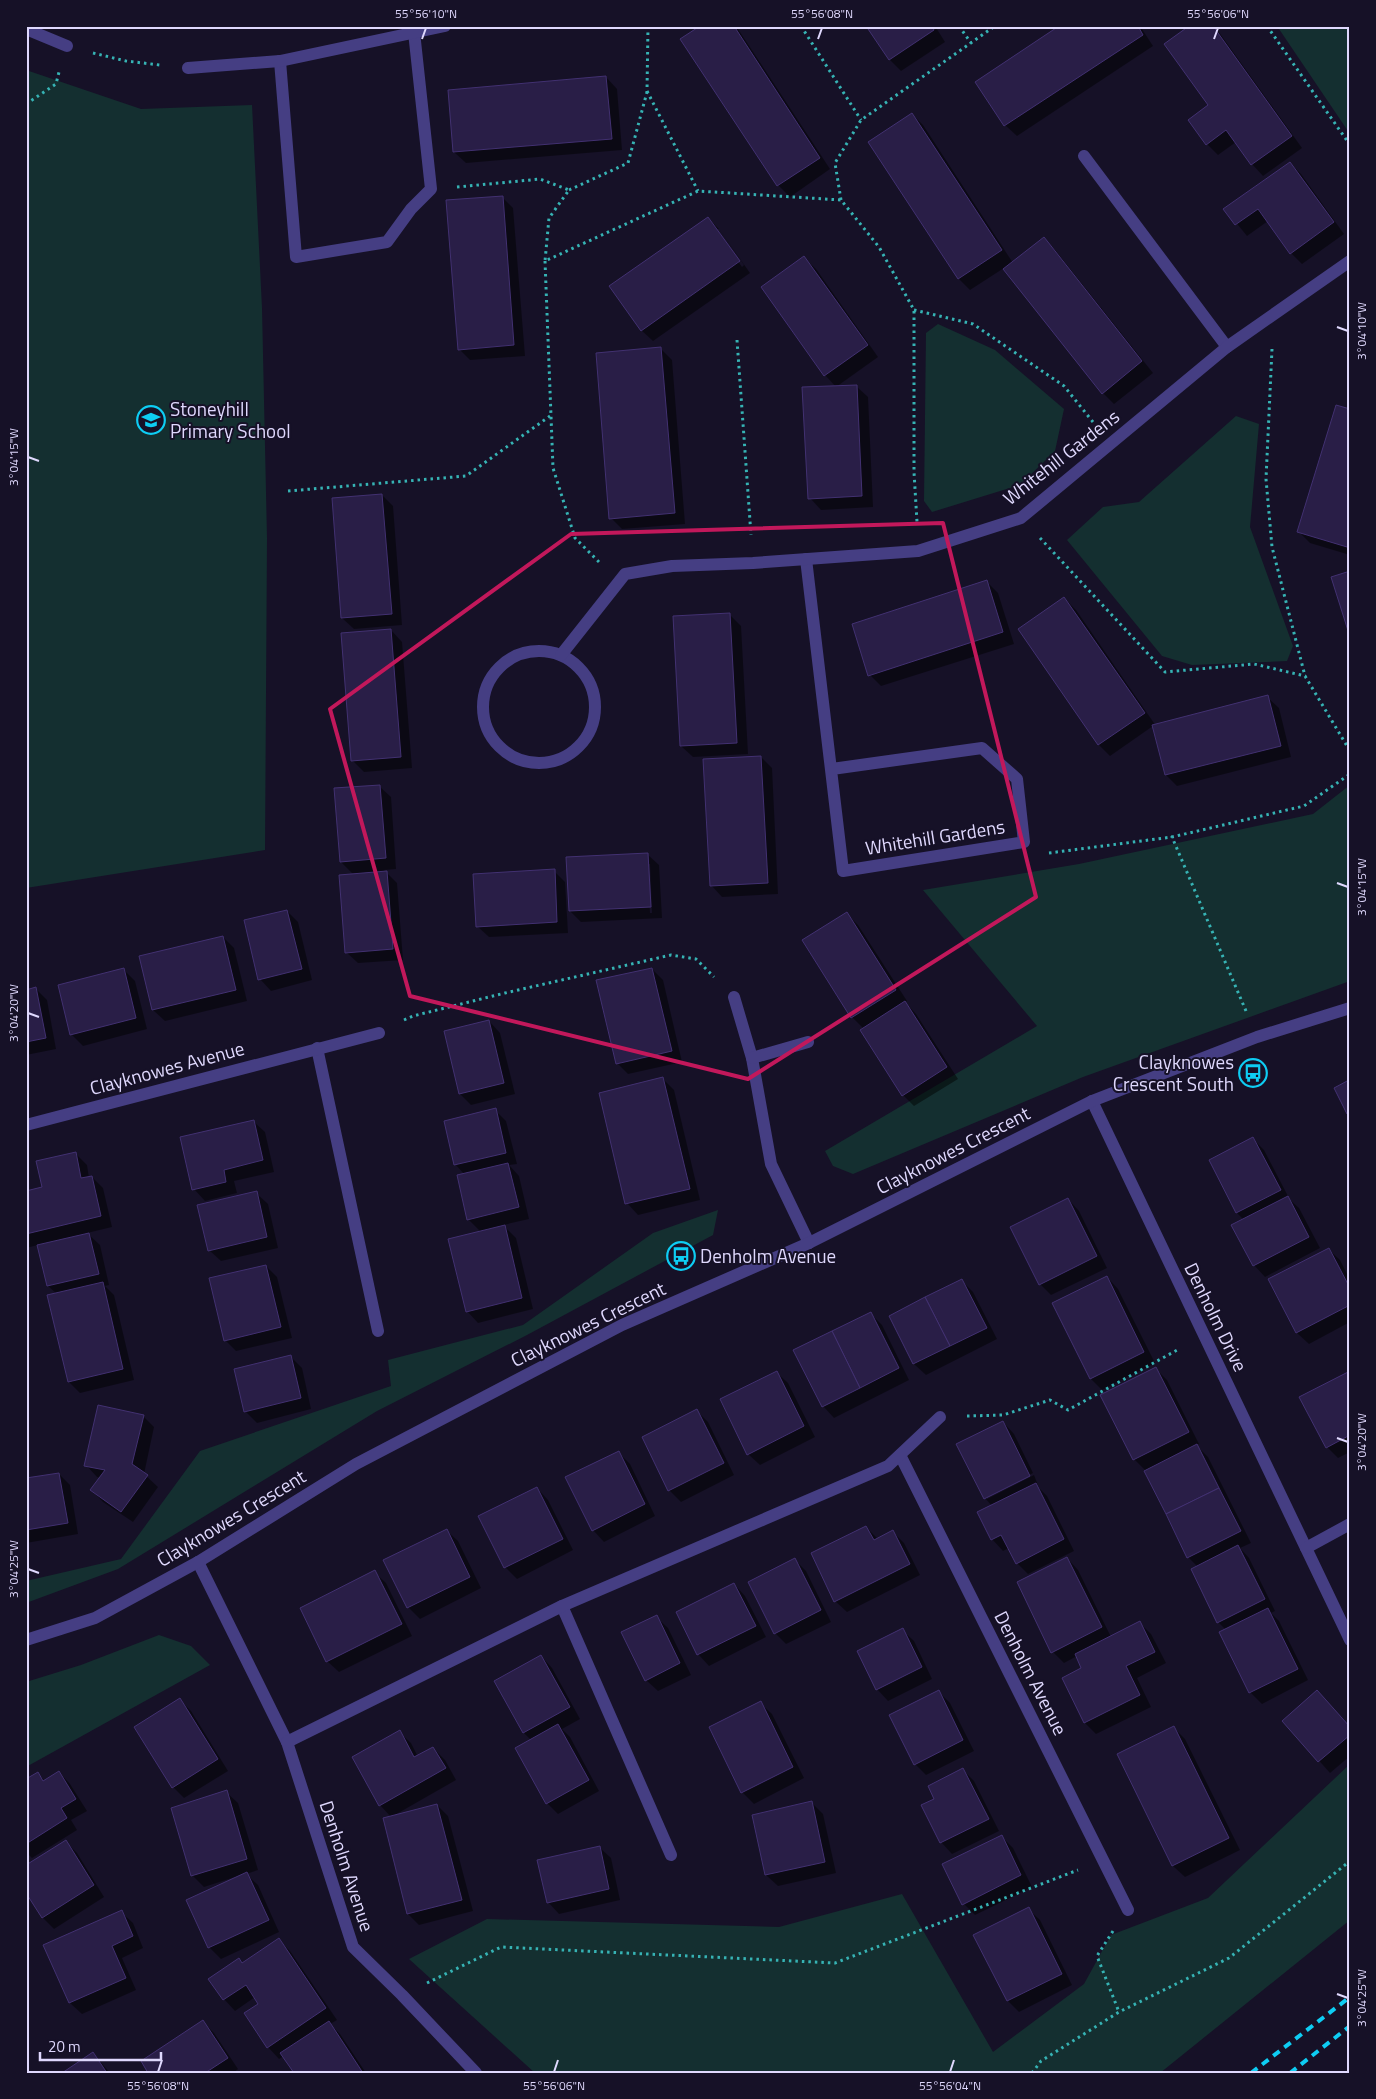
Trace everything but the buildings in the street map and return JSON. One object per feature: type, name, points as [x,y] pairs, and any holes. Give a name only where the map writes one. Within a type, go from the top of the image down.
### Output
[{"type":"street","points":[[188,68],[280,61],[445,26]]},
{"type":"street","points":[[26,29],[67,46]]},
{"type":"street","points":[[280,61],[296,257],[387,242],[410,209],[431,189],[414,32]]},
{"type":"street","points":[[1084,156],[1227,347]]},
{"type":"street","name":"Whitehill Gardens","points":[[561,654],[625,574],[672,566],[753,563],[918,550],[1021,518],[1227,347],[1350,261]]},
{"type":"street","name":"Whitehill Gardens","points":[[806,559],[843,871],[1024,842],[1017,779],[982,748],[832,769]]},
{"type":"street","points":[[543,650],[561,654],[577,664],[589,679],[595,697],[595,715],[590,733],[579,748],[563,759],[545,764],[526,763],[509,756],[495,743],[486,727],[482,708],[485,690],[494,673],[507,660],[525,652],[543,650]]},
{"type":"street","points":[[734,997],[752,1058],[771,1164],[809,1243]]},
{"type":"street","name":"Clayknowes Crescent","points":[[26,1640],[95,1618],[198,1562],[356,1464],[622,1325],[809,1243],[1092,1101],[1257,1037],[1350,1008]]},
{"type":"street","name":"Clayknowes Avenue","points":[[26,1124],[379,1033]]},
{"type":"street","points":[[752,1058],[808,1042]]},
{"type":"street","points":[[318,1048],[378,1331]]},
{"type":"street","name":"Denholm Drive","points":[[1092,1101],[1350,1640]]},
{"type":"street","points":[[287,1742],[562,1606],[888,1466],[940,1417]]},
{"type":"street","name":"Denholm Avenue","points":[[900,1454],[1128,1910]]},
{"type":"street","points":[[1306,1548],[1350,1524]]},
{"type":"street","name":"Denholm Avenue","points":[[198,1562],[287,1742],[353,1947],[402,1995],[476,2073]]},
{"type":"street","points":[[562,1606],[671,1855]]},
{"type":"path","points":[[621,580],[590,555],[575,538],[553,468],[545,262],[549,218],[569,190],[628,163],[647,91],[648,26]]},
{"type":"path","points":[[801,26],[861,120]]},
{"type":"path","points":[[959,26],[971,43]]},
{"type":"path","points":[[918,550],[914,472],[914,310],[879,247],[841,200],[835,163],[861,120],[995,26]]},
{"type":"path","points":[[1268,26],[1350,146]]},
{"type":"path","points":[[26,104],[56,84],[67,46],[126,61],[188,68]]},
{"type":"path","points":[[647,91],[698,191]]},
{"type":"path","points":[[431,189],[540,180],[569,190]]},
{"type":"path","points":[[545,262],[698,191],[841,200]]},
{"type":"path","points":[[914,310],[973,324],[1064,386],[1111,443]]},
{"type":"path","points":[[1274,315],[1266,479],[1272,546],[1304,676],[1350,751]]},
{"type":"path","points":[[737,340],[753,563]]},
{"type":"path","points":[[288,491],[466,476],[551,416]]},
{"type":"path","points":[[1021,518],[1165,672],[1254,664],[1304,676]]},
{"type":"path","points":[[1024,842],[1048,854],[1172,837],[1304,806],[1350,774]]},
{"type":"path","points":[[1172,837],[1257,1037]]},
{"type":"path","points":[[379,1033],[413,1016],[671,955],[696,959],[734,997]]},
{"type":"path","points":[[940,1417],[1003,1415],[1050,1400],[1068,1410],[1204,1335]]},
{"type":"path","points":[[402,1995],[501,1947],[835,1963],[1104,1860]]},
{"type":"path","points":[[1032,2073],[1041,2061],[1119,2012],[1229,1958],[1350,1861]]},
{"type":"path","points":[[1119,2012],[1097,1956],[1128,1910]]},
{"type":"highlighted area","points":[[943,523],[1036,897],[748,1079],[410,996],[330,709],[571,534]]},
{"type":"green space","points":[[1277,26],[1350,26],[1350,134]]},
{"type":"green space","name":"Stoneyhill Primary School","points":[[26,70],[141,109],[252,105],[262,308],[267,538],[265,850],[26,888]]},
{"type":"green space","points":[[938,324],[995,350],[1064,409],[1055,451],[1020,485],[932,512],[924,501],[926,333]]},
{"type":"green space","points":[[1236,416],[1259,424],[1250,527],[1293,646],[1287,661],[1192,665],[1162,656],[1067,540],[1103,507],[1139,502]]},
{"type":"green space","points":[[1350,785],[1350,981],[1083,1077],[853,1174],[833,1166],[825,1151],[1037,1026],[923,890],[1079,864],[1313,814]]},
{"type":"green space","points":[[718,1210],[713,1235],[527,1335],[377,1411],[118,1569],[26,1603],[26,1581],[121,1559],[200,1451],[391,1386],[388,1360],[523,1325],[653,1233]]},
{"type":"green space","points":[[159,1635],[191,1646],[210,1665],[26,1767],[26,1682],[81,1665]]},
{"type":"green space","points":[[1350,1764],[1350,1920],[1160,2073],[535,2073],[409,1959],[487,1919],[779,1927],[902,1894],[993,2052],[1084,1984],[1111,1935],[1208,1898]]},
{"type":"railway","points":[[1251,2073],[1350,1997]]},
{"type":"railway","points":[[1290,2073],[1350,2026]]},
{"type":"place","name":"Stoneyhill Primary School","points":[[151,420]]},
{"type":"place","name":"Clayknowes Crescent South","points":[[1253,1073]]},
{"type":"place","name":"Denholm Avenue","points":[[681,1256]]}]
